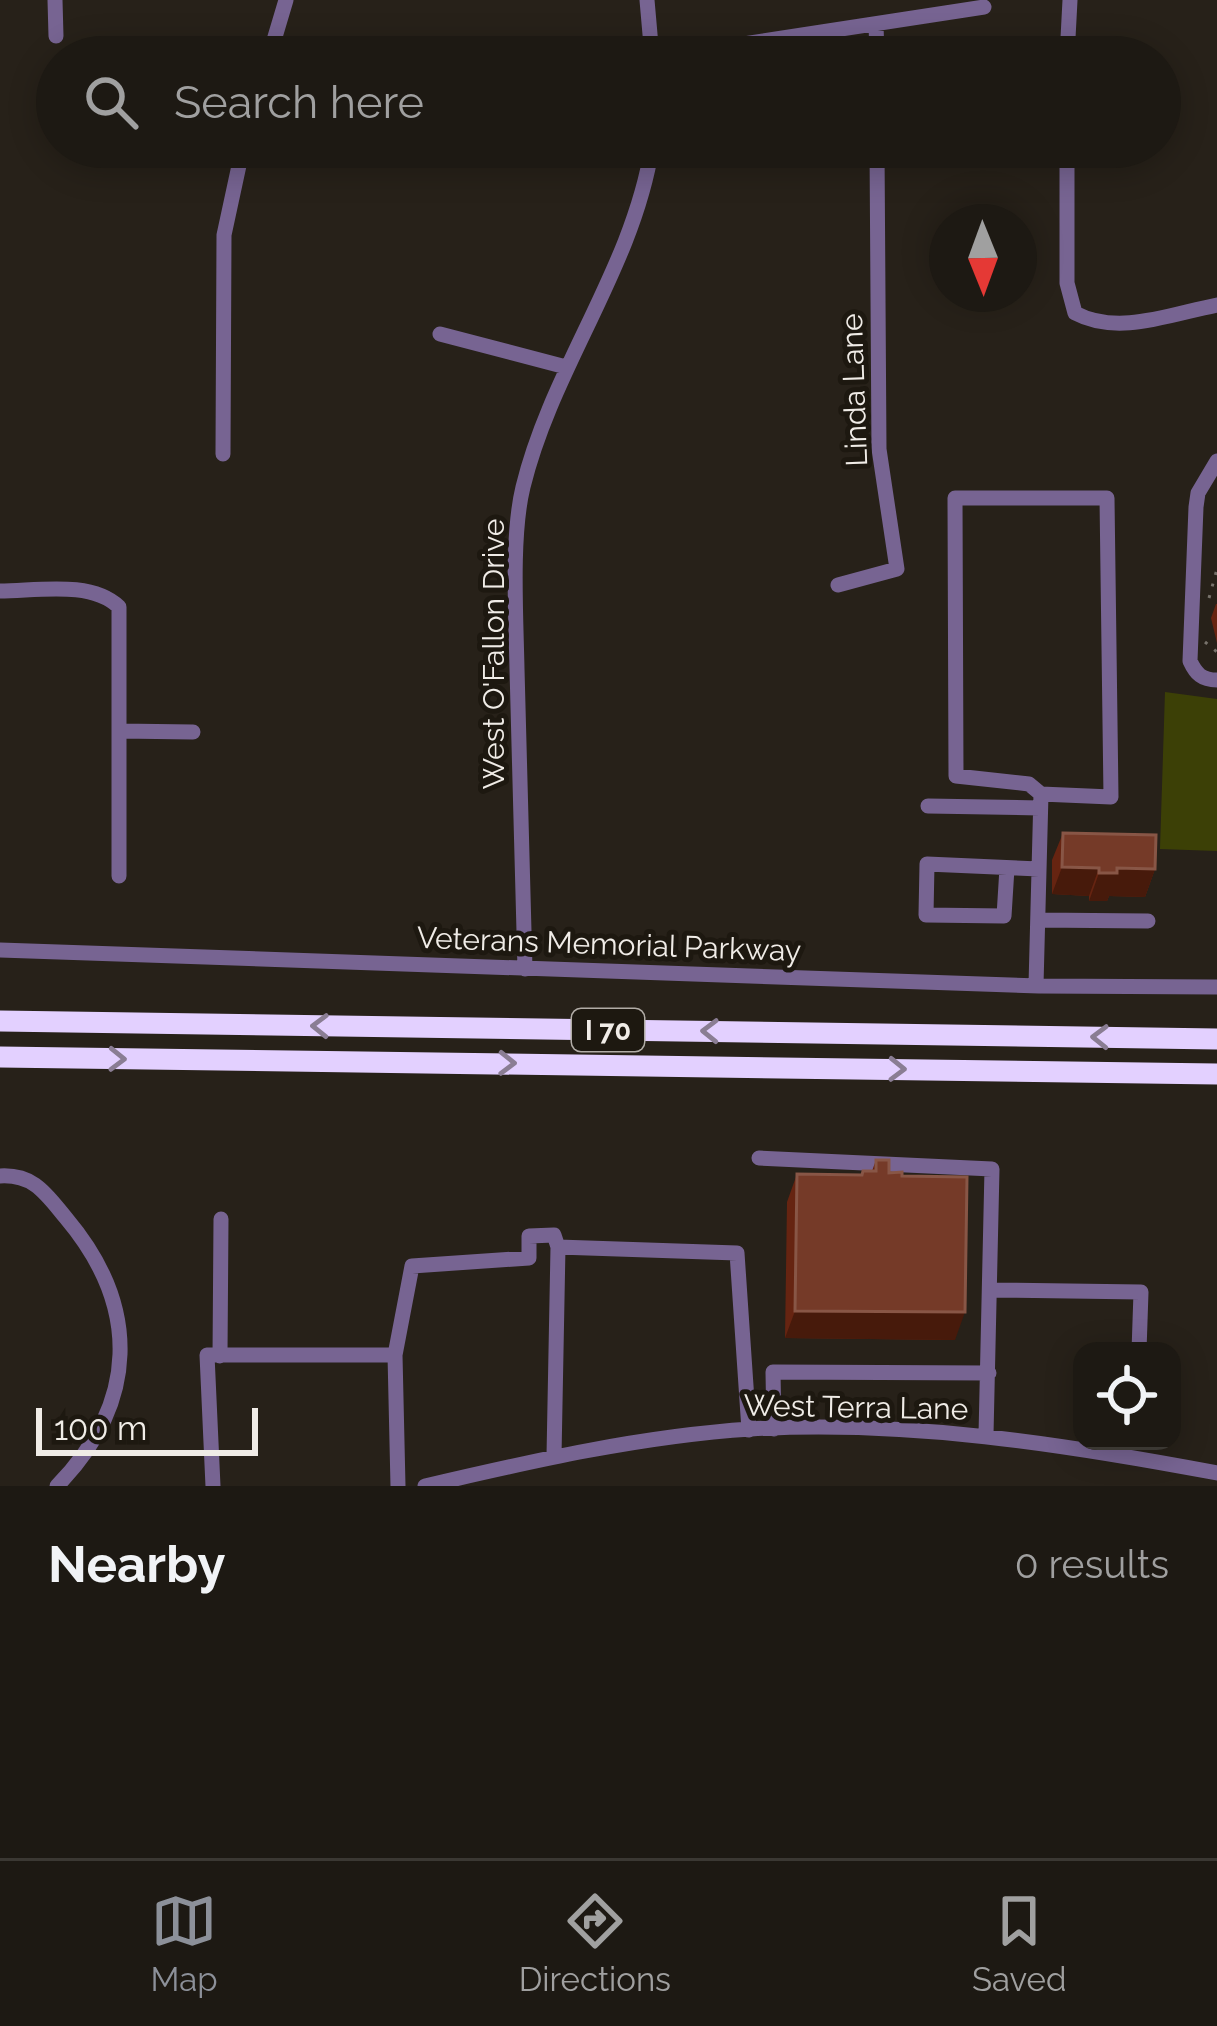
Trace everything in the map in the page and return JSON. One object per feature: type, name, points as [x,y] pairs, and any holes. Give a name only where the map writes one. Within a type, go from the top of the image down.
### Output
[{"type":"highway","name":"I 70","points":[[0,1021],[1217,1039]]},
{"type":"highway","name":"I 70","points":[[0,1057],[1217,1074]]},
{"type":"street","points":[[55,0],[56,36]]},
{"type":"street","points":[[275,36],[286,0]]},
{"type":"street","points":[[647,0],[653,36]]},
{"type":"street","points":[[1068,36],[1070,0]]},
{"type":"street","points":[[796,36],[984,7]]},
{"type":"street","points":[[876,24],[876,36]]},
{"type":"street","points":[[223,454],[224,235],[238,168]]},
{"type":"street","name":"West O'Fallon Drive","points":[[525,969],[519,508],[538,435],[621,256],[647,168]]},
{"type":"street","name":"Linda Lane","points":[[838,585],[897,569],[878,448],[877,168]]},
{"type":"street","points":[[1067,168],[1066,283],[1075,313],[1096,324],[1123,324],[1217,305]]},
{"type":"street","points":[[440,334],[566,367]]},
{"type":"street","points":[[1217,461],[1198,493],[1196,506],[1190,661],[1206,680],[1217,680]]},
{"type":"street","points":[[928,806],[1041,801],[1111,797],[1107,498],[955,498],[956,776],[1029,784],[1041,801],[1036,986]]},
{"type":"street","points":[[0,591],[77,590],[111,599],[119,607],[119,876]]},
{"type":"street","points":[[120,731],[193,732]]},
{"type":"street","points":[[1007,868],[1004,916],[926,915],[927,864],[1039,869]]},
{"type":"street","points":[[1038,920],[1148,921]]},
{"type":"street","name":"Veterans Memorial Parkway","points":[[0,950],[1036,986],[1217,987]]},
{"type":"street","points":[[760,1158],[992,1169],[986,1436]]},
{"type":"street","points":[[0,1177],[30,1178],[82,1237],[112,1297],[122,1336],[117,1388],[108,1417],[95,1442],[57,1486]]},
{"type":"street","points":[[220,1355],[221,1219]]},
{"type":"street","points":[[398,1486],[395,1355],[412,1267],[529,1258],[530,1236],[554,1235],[558,1247],[554,1456]]},
{"type":"street","points":[[558,1247],[737,1253],[749,1430]]},
{"type":"street","points":[[990,1290],[1141,1292],[1139,1342]]},
{"type":"street","points":[[213,1486],[207,1355],[395,1355]]},
{"type":"street","points":[[774,1429],[773,1372],[989,1373]]},
{"type":"street","name":"West Terra Lane","points":[[425,1486],[554,1456],[774,1429],[986,1436],[1217,1473]]},
{"type":"green space","points":[[1165,692],[1217,699],[1217,851],[1160,849]]},
{"type":"building","points":[[1063,833],[1156,835],[1155,869],[1117,868],[1117,873],[1099,873],[1099,868],[1062,867]]},
{"type":"building","points":[[876,1160],[889,1160],[889,1173],[902,1172],[902,1176],[967,1177],[965,1312],[795,1311],[797,1174],[862,1175],[876,1171]]}]
